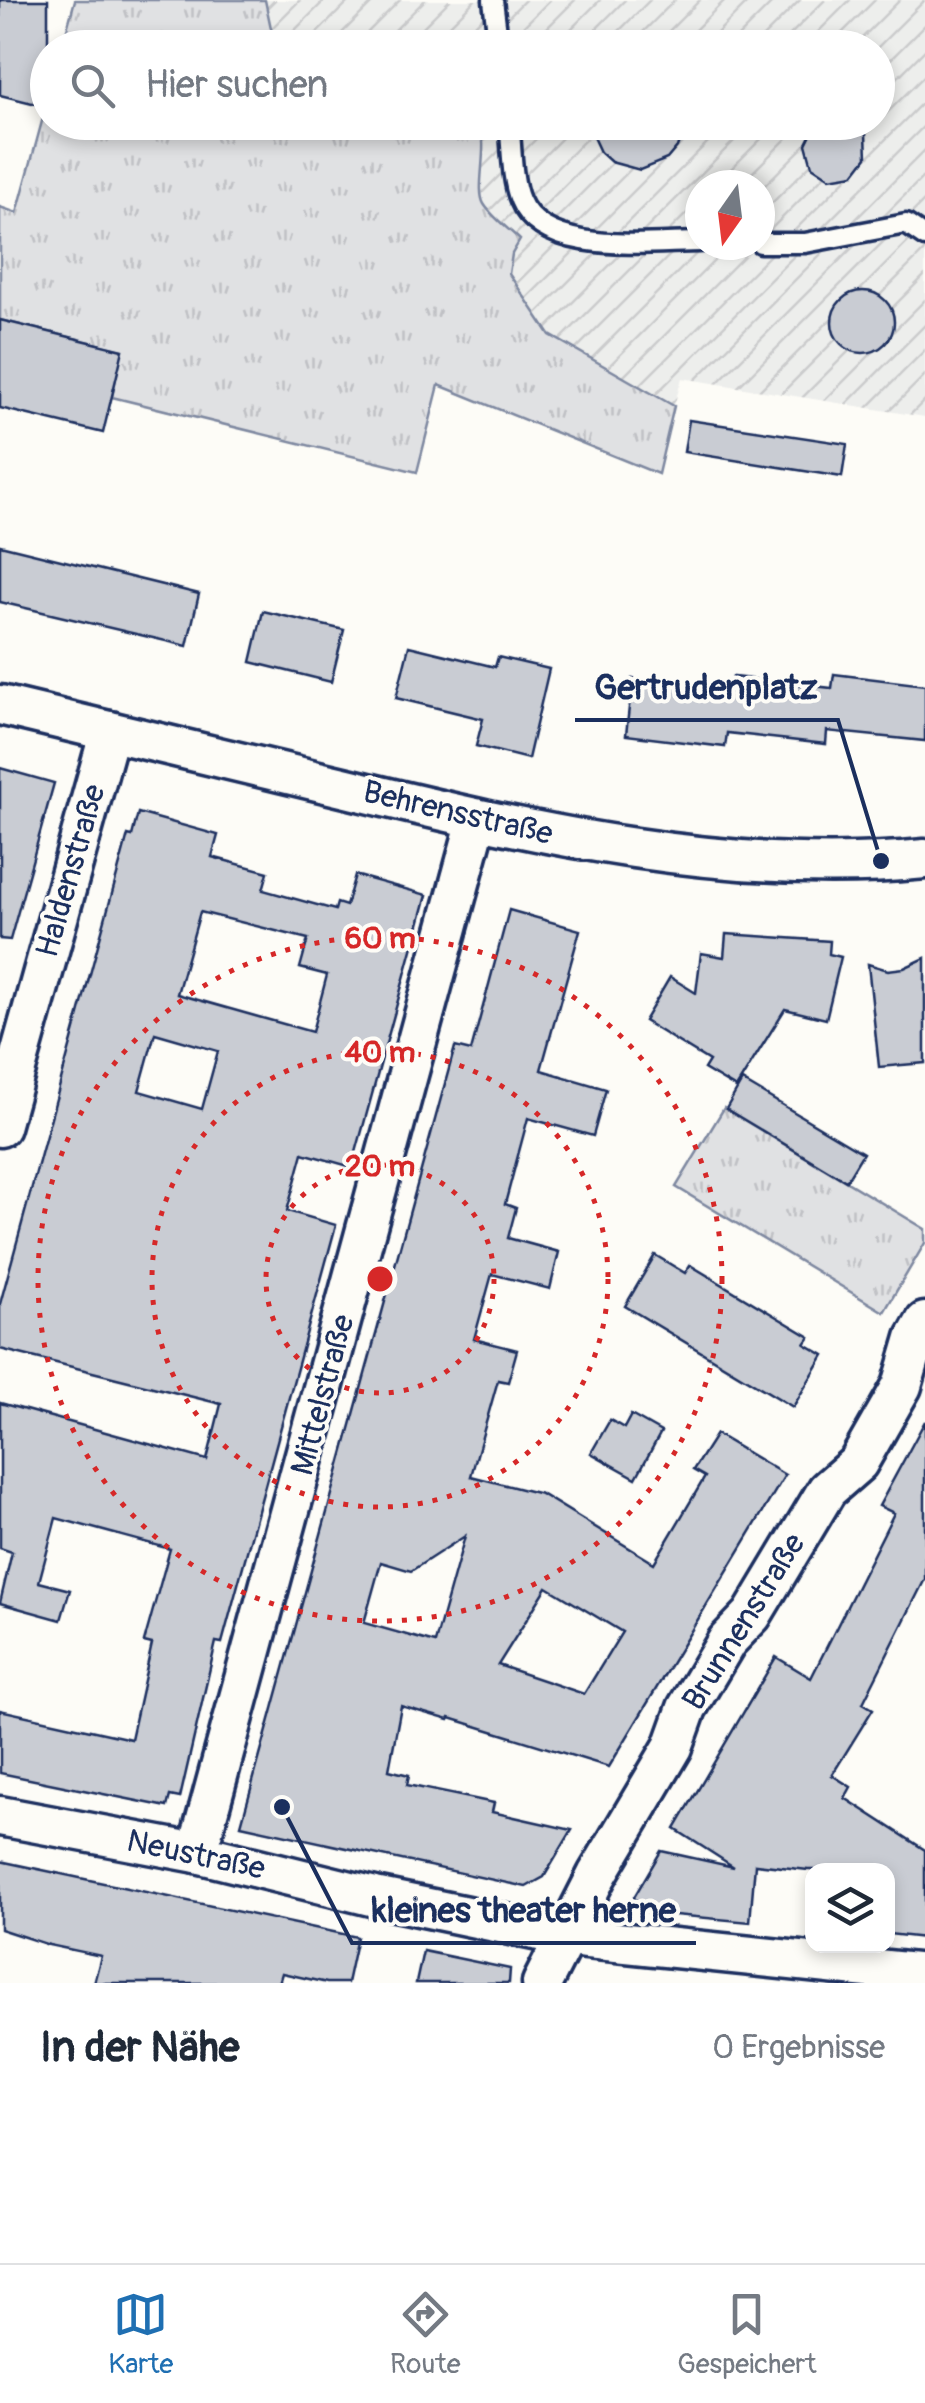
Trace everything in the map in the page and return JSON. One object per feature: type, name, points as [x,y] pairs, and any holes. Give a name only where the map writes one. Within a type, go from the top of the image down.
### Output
[{"type":"street","name":"Behrensstraße","points":[[0,705],[478,820],[596,843],[672,853],[792,861],[925,859]]},
{"type":"street","name":"Haldenstraße","points":[[0,1127],[7,1074],[110,731]]},
{"type":"street","name":"Mittelstraße","points":[[197,1853],[478,820]]},
{"type":"street","name":"Brunnenstraße","points":[[542,1983],[598,1875],[673,1747],[697,1691],[728,1641],[752,1614],[827,1490],[858,1463],[902,1386],[916,1338],[925,1322]]},
{"type":"street","name":"Neustraße","points":[[0,1816],[197,1853],[375,1897],[568,1937],[925,1974]]},
{"type":"lane","points":[[492,0],[496,30]]},
{"type":"lane","points":[[510,140],[518,198],[526,212],[558,235],[579,241],[685,242]]},
{"type":"lane","points":[[775,243],[804,243],[906,224],[925,237]]},
{"type":"shaded area","points":[[265,0],[925,0],[925,417],[682,378],[674,406],[550,335],[508,274],[519,240],[484,204],[481,191],[485,140],[895,140],[895,30],[271,30]]},
{"type":"green space","points":[[75,0],[265,0],[271,30],[67,30]]},
{"type":"green space","points":[[37,140],[483,140],[484,204],[520,240],[512,254],[509,274],[550,335],[674,406],[658,474],[439,385],[417,472],[112,397],[122,350],[0,320],[0,207],[17,213]]},
{"type":"green space","points":[[724,1108],[925,1229],[925,1243],[884,1312],[676,1187]]},
{"type":"building","points":[[0,0],[48,0],[48,30],[30,30],[30,102],[0,95]]},
{"type":"building","points":[[594,140],[680,140],[667,159],[640,170],[611,162]]},
{"type":"building","points":[[808,140],[866,140],[867,157],[854,174],[830,178],[812,166]]},
{"type":"building","points":[[863,291],[885,300],[894,322],[885,344],[863,353],[841,344],[832,322],[841,300]]},
{"type":"building","points":[[0,320],[123,350],[103,433],[0,408]]},
{"type":"building","points":[[689,420],[847,444],[842,477],[684,452]]},
{"type":"building","points":[[0,545],[199,594],[187,646],[0,602]]},
{"type":"building","points":[[263,611],[344,630],[331,682],[251,662]]},
{"type":"building","points":[[409,646],[495,667],[498,657],[549,669],[528,759],[476,746],[483,719],[396,698]]},
{"type":"building","points":[[834,674],[925,685],[925,741],[827,731],[826,744],[727,733],[725,747],[626,735],[632,679],[731,691],[733,677],[832,688]]},
{"type":"building","points":[[0,768],[54,783],[10,940],[0,939]]},
{"type":"building","points":[[138,813],[218,835],[212,857],[268,872],[263,890],[335,910],[337,903],[346,906],[355,875],[427,895],[352,1167],[303,1153],[287,1211],[336,1225],[222,1643],[216,1642],[180,1798],[170,1796],[167,1807],[0,1773],[0,1710],[131,1739],[152,1644],[144,1642],[170,1549],[56,1518],[39,1582],[70,1590],[61,1620],[0,1603],[12,1552],[0,1548],[0,1403],[207,1460],[221,1404],[0,1349],[0,1304],[128,835],[132,836]],"holes":[[[200,912],[308,939],[300,968],[327,975],[312,1032],[177,994]],[[155,1033],[218,1051],[202,1109],[139,1091]]]},
{"type":"building","points":[[509,910],[580,930],[541,1070],[606,1089],[593,1136],[528,1118],[505,1204],[516,1208],[508,1238],[559,1252],[550,1289],[492,1274],[474,1339],[517,1350],[508,1382],[498,1380],[471,1476],[541,1494],[654,1563],[705,1477],[693,1470],[716,1434],[785,1475],[609,1767],[401,1706],[389,1770],[409,1775],[407,1785],[494,1803],[492,1812],[572,1830],[544,1877],[526,1887],[241,1825],[455,1047],[471,1051]],"holes":[[[465,1536],[435,1643],[364,1623],[381,1562],[411,1571]],[[547,1587],[622,1632],[584,1694],[498,1665]]]},
{"type":"building","points":[[726,934],[830,941],[829,954],[841,957],[826,1019],[785,1009],[736,1088],[704,1069],[709,1061],[644,1021],[670,977],[696,993],[701,953],[724,957]]},
{"type":"building","points":[[925,958],[925,1063],[879,1067],[868,964],[888,970],[904,968]]},
{"type":"building","points":[[742,1081],[863,1153],[846,1181],[726,1109]]},
{"type":"building","points":[[655,1255],[685,1273],[690,1265],[810,1337],[805,1344],[824,1355],[793,1407],[625,1306]]},
{"type":"building","points":[[631,1415],[661,1432],[636,1478],[591,1453],[610,1420],[624,1428]]},
{"type":"building","points":[[925,1421],[925,1579],[863,1703],[873,1709],[832,1775],[851,1787],[845,1798],[925,1850],[925,1938],[895,1935],[895,1863],[805,1863],[805,1870],[755,1864],[750,1922],[642,1912],[634,1897],[661,1851],[734,1867],[675,1829],[776,1657],[811,1678],[894,1513],[879,1506]]},
{"type":"building","points":[[0,1861],[357,1937],[347,1983],[327,1983],[282,1973],[279,1983],[94,1983],[101,1956],[0,1929]]},
{"type":"building","points":[[423,1951],[510,1969],[509,1983],[416,1983]]},
{"type":"place","name":"Gertrudenplatz","points":[[881,861]]},
{"type":"place","name":"kleines theater herne","points":[[282,1807]]}]
